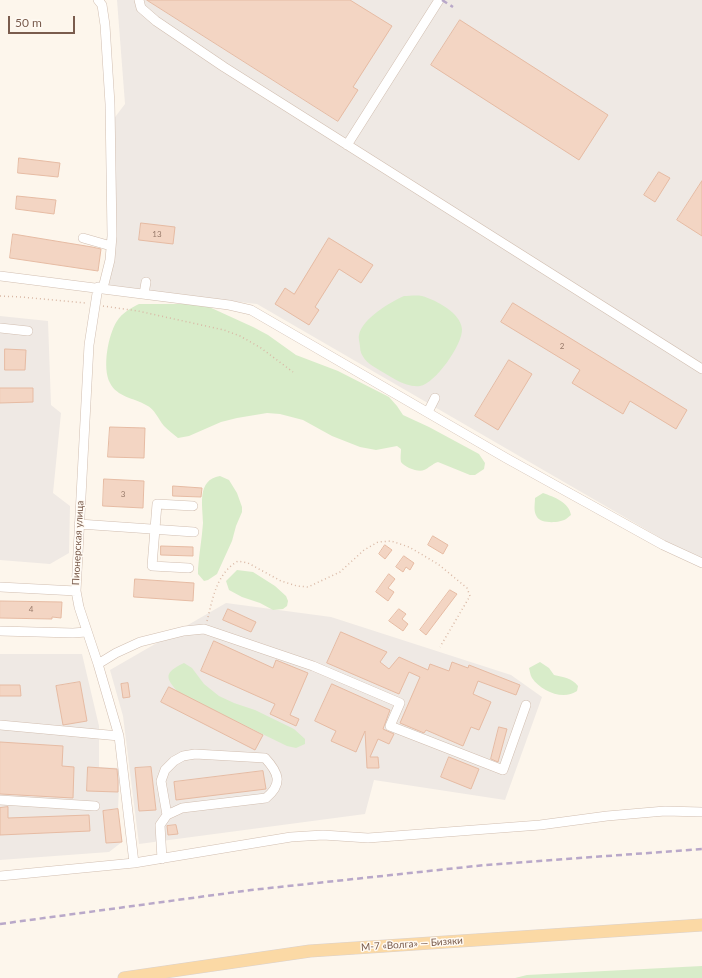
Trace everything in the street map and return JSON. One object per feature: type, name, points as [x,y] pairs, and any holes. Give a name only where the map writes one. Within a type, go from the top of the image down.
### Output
[{"type":"main road","name":"М-7 «Волга» — Бизяки","points":[[124,978],[310,951],[702,924]]},
{"type":"street","name":"Пионерская улица","points":[[98,0],[102,5],[105,25],[110,104],[112,236],[110,260],[95,304],[89,345],[76,591],[86,632],[98,664],[119,736],[134,863]]},
{"type":"street","points":[[139,0],[142,8],[156,21],[224,67],[702,369]]},
{"type":"street","points":[[347,145],[439,0]]},
{"type":"street","points":[[83,238],[111,246]]},
{"type":"street","points":[[0,276],[229,305],[251,310],[506,458],[663,545],[702,563]]},
{"type":"street","points":[[144,294],[146,282]]},
{"type":"street","points":[[0,328],[28,331]]},
{"type":"street","points":[[428,412],[435,398]]},
{"type":"street","points":[[189,568],[152,566],[157,504],[193,506]]},
{"type":"street","points":[[79,524],[194,532]]},
{"type":"street","points":[[0,587],[76,591]]},
{"type":"street","points":[[98,664],[116,653],[140,642],[184,631],[204,629],[313,666],[400,703],[390,726],[503,770],[526,705]]},
{"type":"street","points":[[0,630],[73,633],[86,632]]},
{"type":"street","points":[[0,725],[119,736]]},
{"type":"street","points":[[162,859],[160,825],[167,815],[182,808],[266,798],[274,791],[278,780],[274,768],[265,758],[195,754],[183,756],[174,761],[165,770],[161,781],[167,815]]},
{"type":"street","points":[[0,800],[96,806]]},
{"type":"street","points":[[0,876],[134,863],[291,837],[323,835],[368,838],[540,826],[607,816],[664,811],[702,812]]},
{"type":"path","points":[[0,296],[95,304],[138,311],[224,330],[247,340],[293,372]]},
{"type":"path","points":[[204,629],[218,582],[225,571],[238,561],[248,563],[281,581],[308,587],[340,572],[364,550],[378,542],[392,541],[409,547],[438,564],[466,588],[470,596],[440,647]]},
{"type":"shaded area","points":[[117,0],[702,0],[702,562],[257,304],[104,287],[111,192],[106,129],[125,104]]},
{"type":"shaded area","points":[[0,316],[48,321],[51,405],[61,413],[53,493],[70,506],[69,553],[50,564],[0,560]]},
{"type":"shaded area","points":[[226,603],[331,617],[511,675],[542,697],[505,800],[374,780],[365,814],[139,844],[123,716],[110,670]]},
{"type":"shaded area","points":[[0,654],[82,654],[99,726],[99,767],[120,768],[118,809],[122,842],[109,852],[0,860]]},
{"type":"green space","points":[[404,296],[422,296],[441,304],[453,313],[461,323],[461,336],[453,353],[433,378],[426,384],[420,386],[408,385],[391,377],[367,362],[360,350],[359,336],[365,323],[391,302]]},
{"type":"green space","points":[[139,304],[190,304],[207,306],[253,327],[268,335],[296,355],[338,371],[389,397],[403,415],[479,454],[485,463],[484,469],[475,475],[470,475],[438,462],[422,471],[415,470],[405,466],[401,462],[401,449],[397,446],[376,450],[360,447],[332,436],[303,420],[280,414],[267,413],[237,418],[221,422],[189,436],[178,438],[164,426],[149,407],[126,397],[113,388],[108,377],[106,360],[111,334],[121,316]]},
{"type":"green space","points":[[220,476],[229,480],[237,493],[242,507],[242,512],[232,541],[217,574],[204,581],[198,574],[203,523],[202,495],[207,483],[212,478]]},
{"type":"green space","points":[[543,493],[564,503],[570,510],[571,515],[567,519],[555,522],[546,522],[539,519],[534,508],[535,498]]},
{"type":"green space","points":[[237,570],[253,572],[275,586],[286,596],[288,601],[287,606],[283,609],[273,610],[229,590],[226,581]]},
{"type":"green space","points":[[540,662],[549,668],[554,675],[573,681],[578,686],[577,691],[571,694],[559,695],[541,687],[532,678],[529,668]]},
{"type":"green space","points":[[184,663],[192,668],[204,684],[219,696],[255,710],[294,729],[305,739],[305,744],[296,748],[287,746],[180,694],[171,684],[168,676],[172,670]]},
{"type":"green space","points":[[702,966],[702,978],[515,978],[527,975]]},
{"type":"building","points":[[147,0],[350,0],[392,26],[353,87],[358,90],[338,121]]},
{"type":"building","points":[[460,20],[608,115],[579,160],[431,65]]},
{"type":"building","points":[[19,158],[60,163],[58,177],[18,173]]},
{"type":"building","points":[[659,172],[670,178],[655,202],[644,195]]},
{"type":"building","points":[[702,181],[702,236],[677,220]]},
{"type":"building","points":[[17,196],[56,200],[54,214],[16,209]]},
{"type":"building","points":[[141,223],[175,227],[173,244],[139,240]]},
{"type":"building","points":[[13,234],[101,249],[98,271],[10,258]]},
{"type":"building","points":[[329,238],[373,265],[361,283],[339,269],[315,307],[319,310],[309,325],[275,304],[285,288],[294,294]]},
{"type":"building","points":[[513,303],[687,410],[676,429],[630,401],[623,414],[572,383],[580,370],[501,322]]},
{"type":"building","points":[[5,349],[26,350],[25,370],[5,370]]},
{"type":"building","points":[[509,360],[532,374],[498,430],[475,416]]},
{"type":"building","points":[[0,388],[33,388],[33,402],[0,403]]},
{"type":"building","points":[[110,427],[145,428],[144,458],[108,457]]},
{"type":"building","points":[[104,479],[144,481],[143,508],[103,506]]},
{"type":"building","points":[[173,486],[202,488],[201,497],[173,496]]},
{"type":"building","points":[[433,536],[448,545],[443,554],[428,545]]},
{"type":"building","points":[[385,545],[392,550],[385,559],[379,554]]},
{"type":"building","points":[[161,546],[193,547],[193,556],[161,555]]},
{"type":"building","points":[[404,556],[414,563],[410,570],[406,567],[403,572],[396,567]]},
{"type":"building","points":[[389,574],[395,579],[388,588],[394,592],[388,601],[376,592]]},
{"type":"building","points":[[135,579],[194,583],[193,601],[134,597]]},
{"type":"building","points":[[450,590],[457,594],[426,635],[420,630]]},
{"type":"building","points":[[0,601],[62,602],[61,618],[0,618]]},
{"type":"building","points":[[228,609],[256,622],[251,632],[223,620]]},
{"type":"building","points":[[399,609],[406,614],[402,619],[408,624],[403,631],[389,621]]},
{"type":"building","points":[[341,632],[387,652],[380,662],[389,669],[399,657],[428,670],[430,664],[449,671],[452,662],[468,668],[469,665],[520,685],[516,695],[478,681],[473,694],[491,702],[479,730],[471,727],[463,746],[426,730],[424,733],[400,723],[420,677],[409,672],[399,694],[327,663]]},
{"type":"building","points":[[214,641],[273,668],[276,660],[308,673],[290,715],[299,719],[296,726],[270,714],[275,704],[201,671]]},
{"type":"building","points":[[80,682],[87,721],[63,725],[56,686]]},
{"type":"building","points":[[128,683],[130,697],[123,698],[121,684]]},
{"type":"building","points":[[332,684],[390,710],[383,729],[394,734],[389,744],[378,739],[370,757],[378,757],[379,768],[367,768],[365,731],[356,752],[331,741],[336,731],[315,721]]},
{"type":"building","points":[[0,685],[20,685],[21,696],[0,696]]},
{"type":"building","points":[[169,687],[263,735],[255,750],[161,702]]},
{"type":"building","points":[[499,727],[507,729],[498,762],[491,759]]},
{"type":"building","points":[[0,742],[63,746],[62,766],[74,767],[73,798],[0,794]]},
{"type":"building","points":[[449,757],[479,769],[471,789],[441,777]]},
{"type":"building","points":[[88,767],[117,769],[118,792],[87,791]]},
{"type":"building","points":[[151,767],[156,810],[139,811],[135,768]]},
{"type":"building","points":[[263,771],[266,789],[176,800],[174,782]]},
{"type":"building","points":[[8,807],[8,818],[89,815],[90,831],[0,835],[0,808]]},
{"type":"building","points":[[118,809],[122,842],[106,843],[103,811]]},
{"type":"building","points":[[176,825],[178,834],[168,835],[167,826]]},
{"type":"railway","points":[[442,0],[453,7]]},
{"type":"railway","points":[[0,924],[251,890],[485,865],[702,849]]}]
